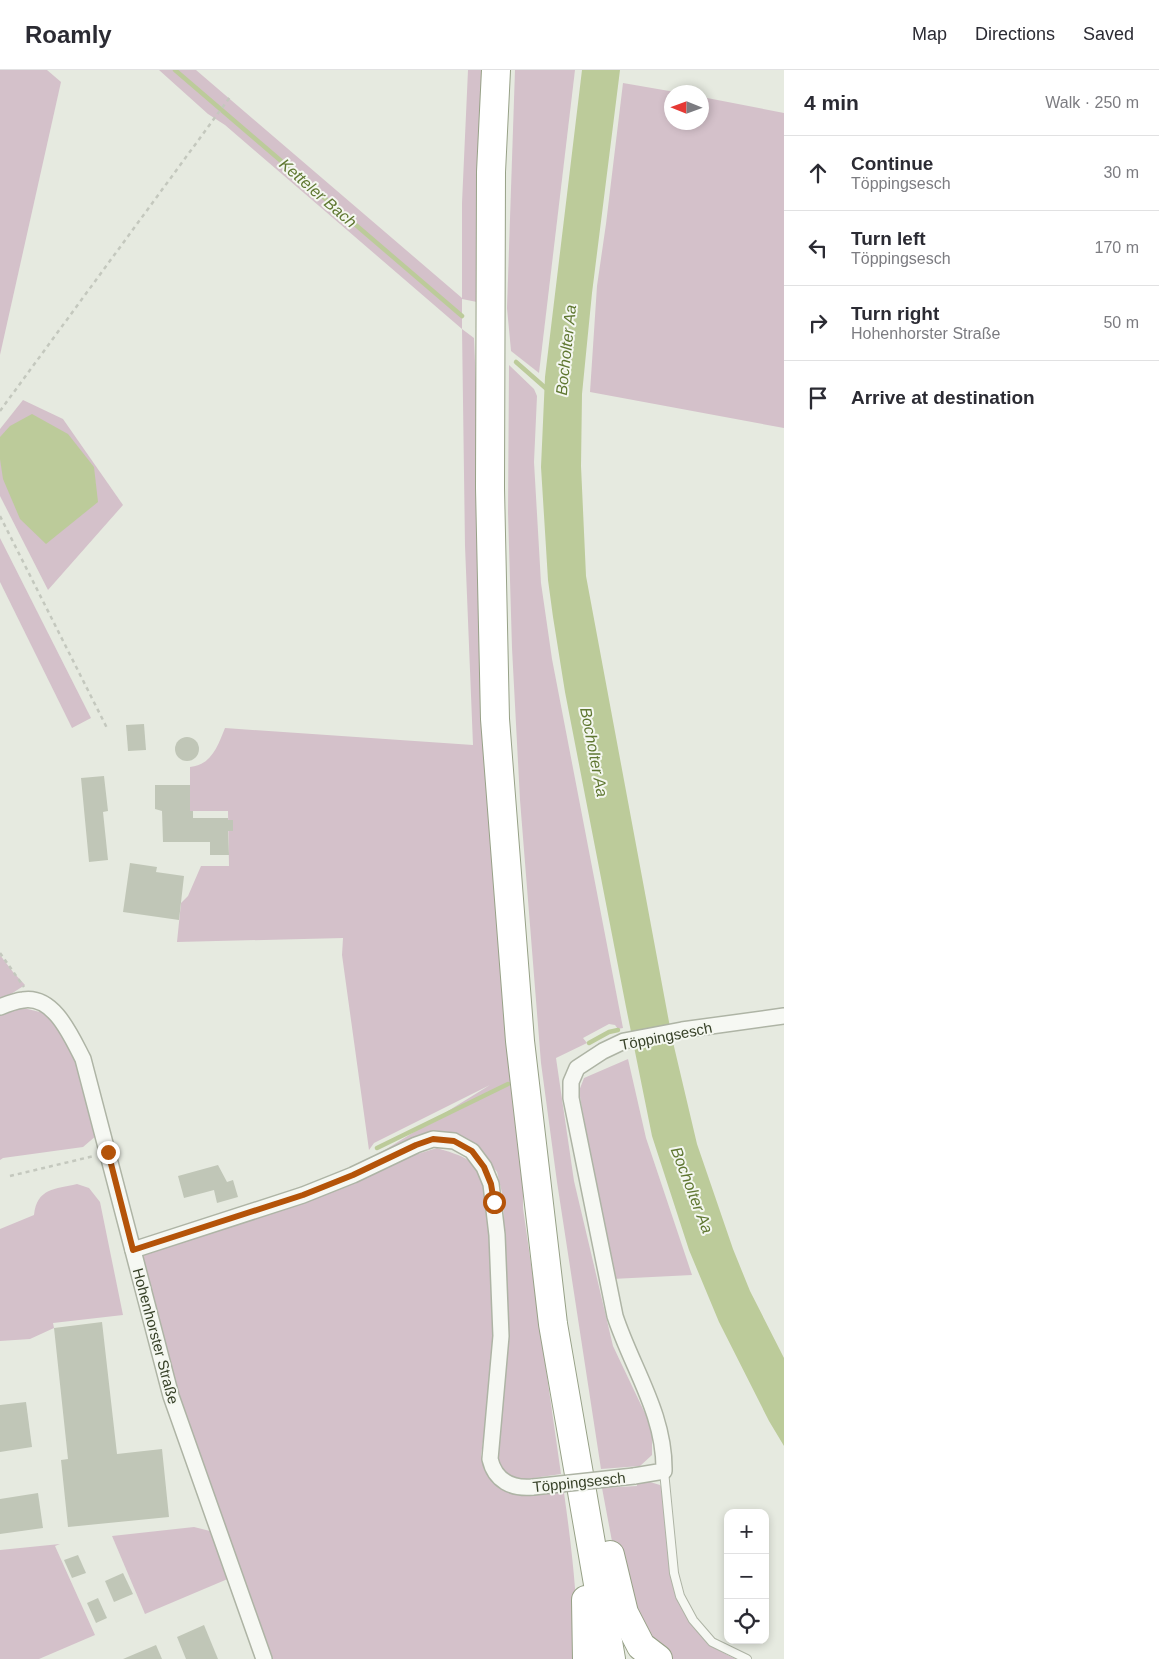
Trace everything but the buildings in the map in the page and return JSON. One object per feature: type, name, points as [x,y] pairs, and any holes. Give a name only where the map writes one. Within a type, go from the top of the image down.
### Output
[{"type":"highway","points":[[496,70],[491,172],[490,488],[495,719],[520,1041],[532,1154],[553,1324],[611,1659]]},
{"type":"highway","points":[[508,70],[501,173],[500,481],[506,718],[531,1039],[586,1451],[621,1659]]},
{"type":"highway","points":[[586,1451],[597,1491],[615,1580],[624,1613],[641,1646],[658,1659]]},
{"type":"highway","points":[[583,1499],[587,1659]]},
{"type":"street","points":[[0,1007],[24,1000],[34,1000]]},
{"type":"street","name":"Hohenhorster Straße","points":[[34,1000],[45,1004],[54,1012],[70,1034],[83,1058],[171,1396],[264,1659]]},
{"type":"street","name":"Töppingsesch","points":[[133,1250],[303,1195],[433,1139],[454,1141],[472,1151],[484,1167],[491,1184],[497,1235],[501,1336],[490,1459],[492,1468],[497,1476],[506,1483],[516,1487],[533,1487],[664,1471],[664,1453],[653,1406],[624,1343],[615,1316],[571,1098],[571,1082],[577,1068],[603,1051],[624,1042],[682,1030],[784,1016]]},
{"type":"lane","points":[[664,1471],[674,1574],[680,1596],[693,1620],[712,1642],[747,1659]]},
{"type":"path","points":[[0,410],[230,97]]},
{"type":"path","points":[[0,516],[108,730]]},
{"type":"path","points":[[0,953],[34,1000]]},
{"type":"path","points":[[10,1176],[108,1152]]},
{"type":"shaded area","points":[[0,70],[47,70],[61,82],[0,355]]},
{"type":"shaded area","points":[[159,70],[196,70],[462,298],[462,203],[468,70],[487,70],[477,302],[462,299],[462,329],[225,125],[208,114]]},
{"type":"shaded area","points":[[515,70],[575,70],[539,373],[511,351],[507,308]]},
{"type":"shaded area","points":[[623,83],[664,90],[664,130],[709,130],[709,98],[784,113],[784,428],[590,392],[597,286]]},
{"type":"shaded area","points":[[462,329],[474,338],[480,482],[523,1136],[523,1208],[561,1474],[520,1480],[503,1473],[495,1456],[506,1286],[503,1197],[497,1172],[478,1148],[432,1132],[380,1153],[490,1085],[374,1143],[369,1150],[342,955],[343,938],[177,942],[181,903],[188,896],[201,866],[229,866],[228,811],[190,811],[190,767],[198,765],[209,758],[217,747],[225,728],[473,745],[465,546]]},
{"type":"shaded area","points":[[509,365],[534,389],[537,396],[534,462],[541,583],[552,659],[623,1028],[618,1029],[615,1025],[609,1024],[583,1038],[587,1043],[556,1058],[574,1181],[613,1346],[652,1428],[652,1455],[640,1466],[601,1469],[557,1182],[541,1063],[520,800],[512,648],[508,513]]},
{"type":"shaded area","points":[[23,400],[63,419],[123,505],[48,590],[0,496],[0,429]]},
{"type":"shaded area","points":[[0,538],[91,718],[72,728],[0,582]]},
{"type":"shaded area","points":[[0,955],[25,985],[0,1001]]},
{"type":"shaded area","points":[[11,1005],[44,1013],[69,1042],[77,1059],[97,1135],[83,1147],[3,1158],[0,1160],[0,1011]]},
{"type":"shaded area","points":[[628,1059],[646,1138],[692,1275],[612,1279],[579,1091],[584,1078]]},
{"type":"shaded area","points":[[437,1148],[454,1153],[469,1161],[478,1174],[485,1195],[490,1221],[493,1251],[494,1335],[490,1391],[481,1455],[486,1472],[493,1483],[502,1489],[523,1493],[564,1493],[574,1576],[578,1659],[273,1659],[233,1555],[196,1450],[160,1333],[142,1254],[287,1209],[367,1177],[408,1157]]},
{"type":"shaded area","points":[[77,1184],[89,1188],[100,1202],[123,1315],[53,1323],[54,1328],[30,1339],[0,1341],[0,1229],[34,1215],[39,1199],[48,1191]]},
{"type":"shaded area","points":[[637,1482],[650,1482],[660,1485],[665,1494],[673,1579],[684,1613],[710,1644],[736,1659],[664,1659],[644,1639],[614,1552],[602,1488],[637,1486]]},
{"type":"shaded area","points":[[194,1527],[214,1532],[230,1578],[145,1614],[112,1536]]},
{"type":"shaded area","points":[[60,1544],[55,1546],[95,1635],[39,1659],[0,1659],[0,1550]]},
{"type":"water","name":"Bocholter Aa","points":[[582,70],[620,70],[592,293],[582,394],[581,466],[586,576],[672,1038],[697,1144],[733,1249],[750,1291],[784,1358],[784,1446],[769,1421],[719,1322],[689,1250],[652,1136],[565,692],[553,617],[548,580],[541,467],[545,377]]},
{"type":"water","points":[[32,414],[68,434],[94,467],[98,502],[46,544],[20,519],[3,479],[0,459],[0,437],[10,426]]},
{"type":"waterway","name":"Ketteler Bach","points":[[175,70],[462,316]]},
{"type":"waterway","name":"Bocholter Aa","points":[[516,362],[549,391]]},
{"type":"waterway","points":[[589,1043],[609,1032],[618,1030]]},
{"type":"waterway","points":[[377,1148],[508,1084]]},
{"type":"route","points":[[108,1152],[133,1250],[303,1195],[433,1139],[454,1141],[472,1151],[484,1167],[491,1184],[494,1202]]}]
